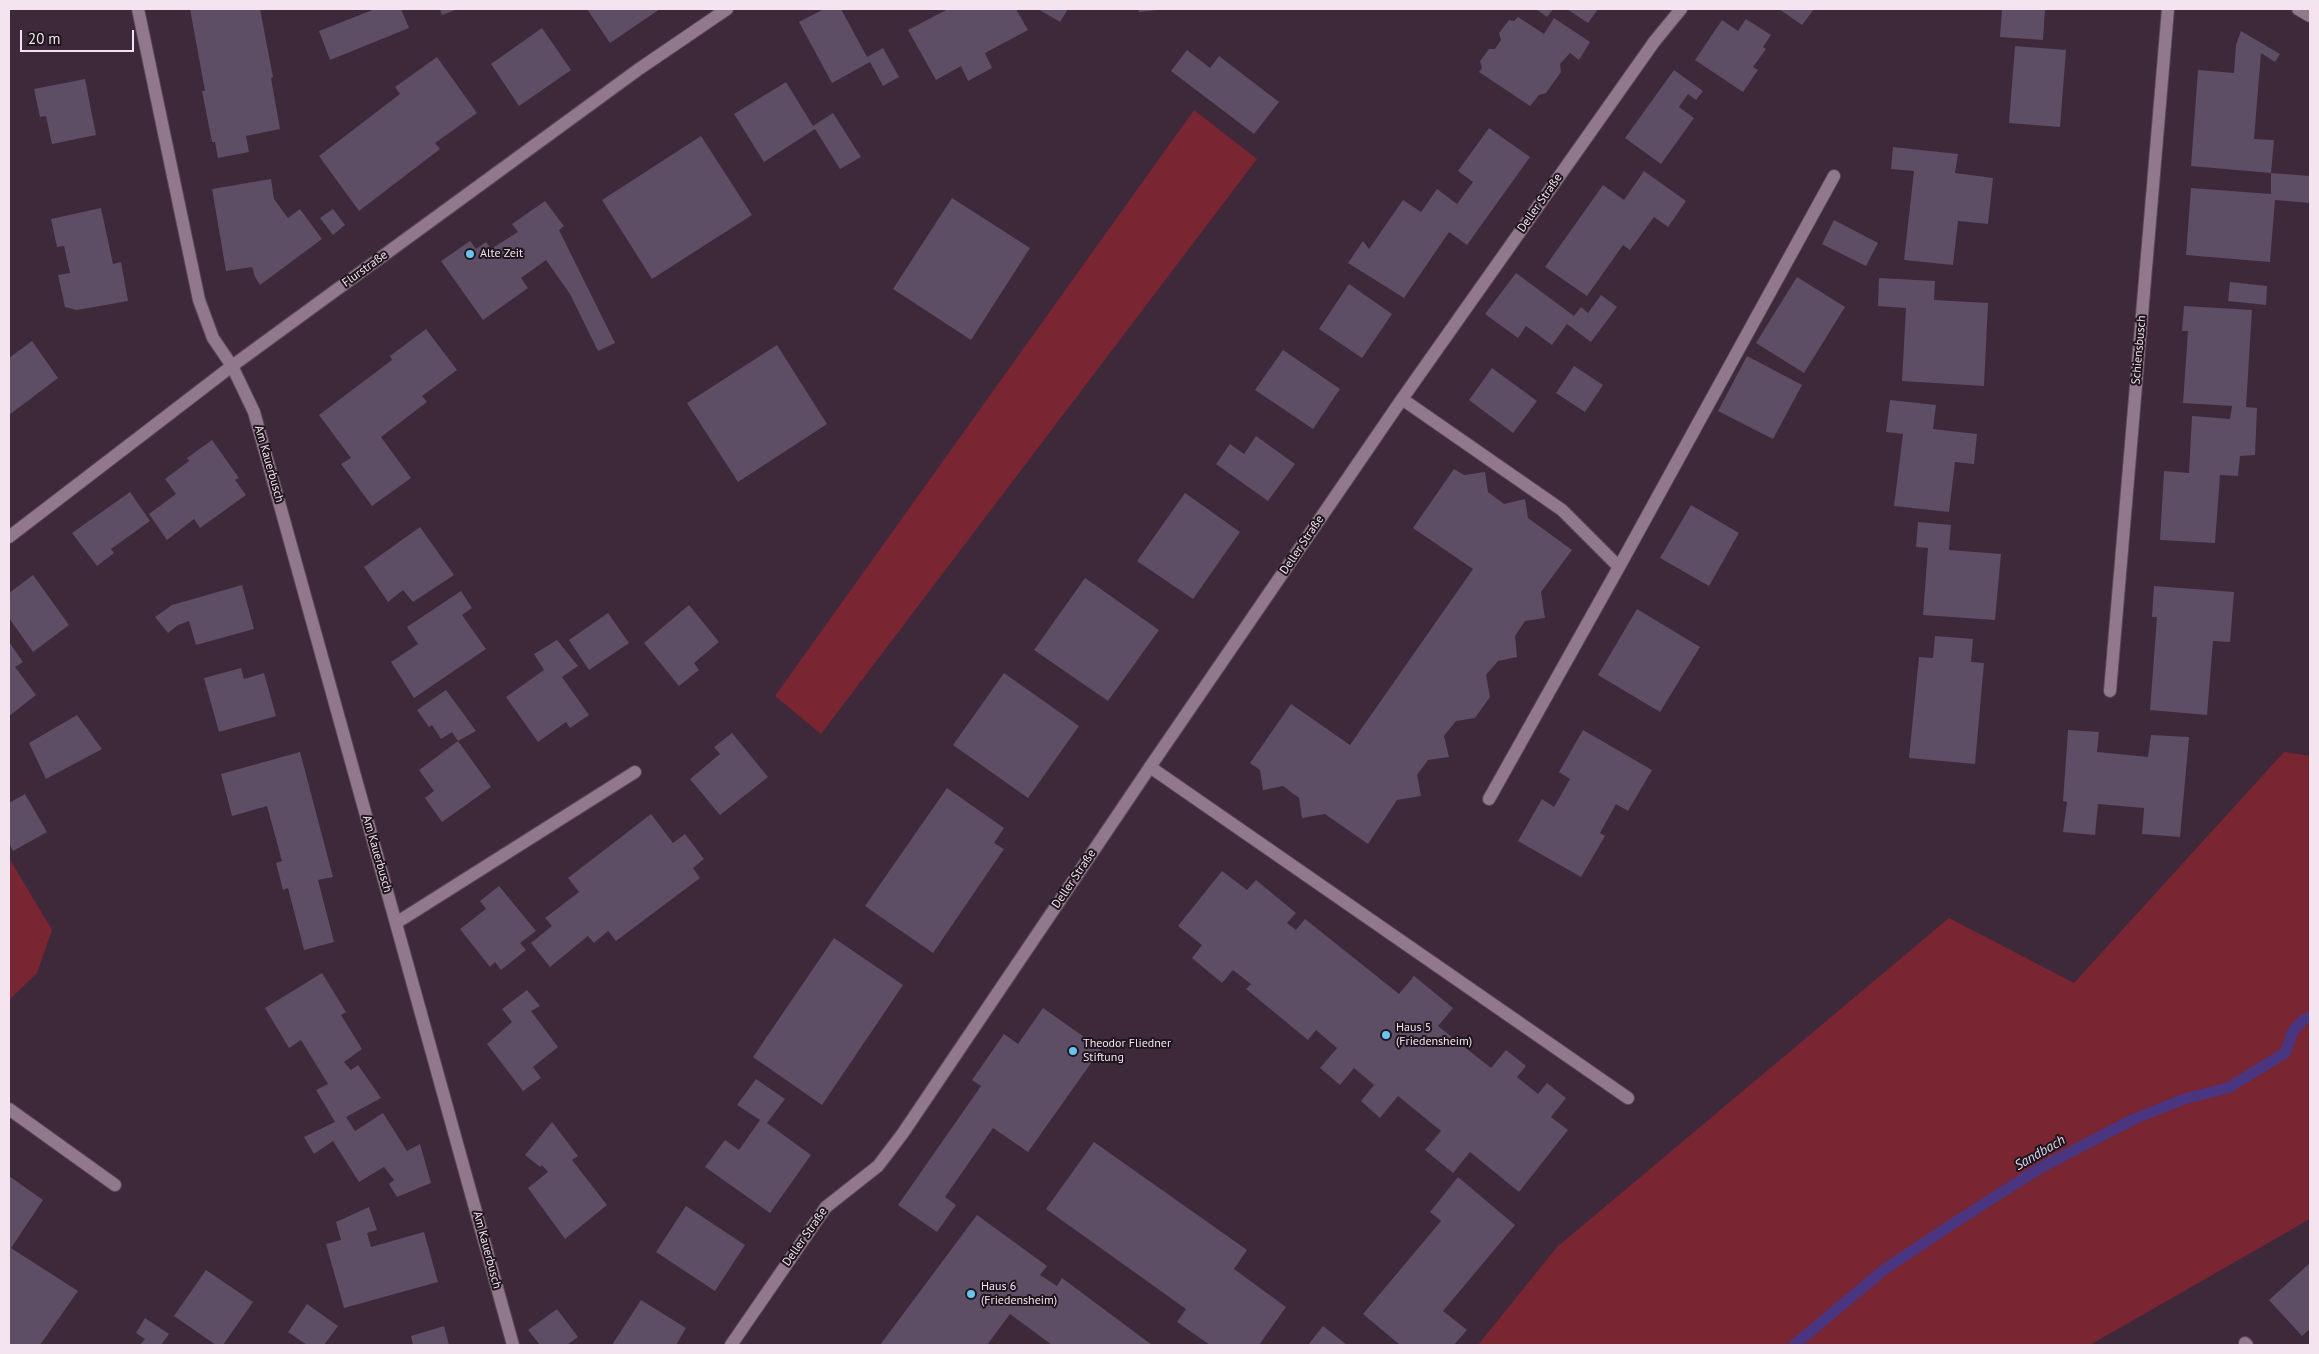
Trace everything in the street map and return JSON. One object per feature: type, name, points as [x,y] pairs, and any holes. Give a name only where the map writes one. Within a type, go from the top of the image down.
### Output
[{"type":"street","name":"Am Kauerbusch","points":[[138,9],[199,300],[213,338],[232,366],[254,412],[513,1345]]},
{"type":"street","name":"Flurstraße","points":[[9,537],[232,366],[638,69],[727,9]]},
{"type":"street","name":"Deller Straße","points":[[731,1345],[826,1207],[878,1166],[902,1134],[1150,767],[1402,400],[1654,42],[1681,9]]},
{"type":"street","name":"Schiensbusch","points":[[2110,691],[2168,9]]},
{"type":"street","points":[[2298,9],[2310,16]]},
{"type":"street","points":[[1488,799],[1619,567],[1834,176]]},
{"type":"street","points":[[1402,400],[1562,510],[1619,567]]},
{"type":"street","points":[[1150,767],[1628,1098]]},
{"type":"street","points":[[396,923],[635,772]]},
{"type":"street","points":[[9,1109],[115,1185]]},
{"type":"shaded area","points":[[1194,110],[1257,159],[821,734],[775,696]]},
{"type":"shaded area","points":[[2284,752],[2310,756],[2310,1219],[2090,1345],[1478,1345],[1557,1247],[1949,918],[2074,983]]},
{"type":"shaded area","points":[[9,858],[52,930],[37,973],[9,1000]]},
{"type":"building","points":[[190,9],[260,9],[273,77],[271,78],[280,129],[246,136],[249,152],[218,158],[215,142],[212,142],[202,91],[205,91]]},
{"type":"building","points":[[375,9],[401,9],[409,28],[330,60],[319,31]]},
{"type":"building","points":[[440,9],[458,9],[442,15]]},
{"type":"building","points":[[587,9],[660,9],[610,43]]},
{"type":"building","points":[[824,9],[841,9],[867,57],[883,48],[899,77],[883,86],[870,62],[832,83],[799,22]]},
{"type":"building","points":[[948,9],[1016,9],[1028,30],[985,53],[992,68],[968,81],[961,66],[936,80],[908,30]]},
{"type":"building","points":[[1038,9],[1068,9],[1060,22]]},
{"type":"building","points":[[1138,9],[1159,9],[1159,10],[1139,12]]},
{"type":"building","points":[[1536,9],[1553,9],[1547,17]]},
{"type":"building","points":[[1567,9],[1598,9],[1588,23]]},
{"type":"building","points":[[1779,9],[1814,9],[1802,25]]},
{"type":"building","points":[[2002,9],[2045,9],[2043,40],[2000,37]]},
{"type":"building","points":[[1518,17],[1544,34],[1554,18],[1590,42],[1579,60],[1570,53],[1560,64],[1561,72],[1546,93],[1539,95],[1530,106],[1479,72],[1482,68],[1480,61],[1489,49],[1495,49],[1501,40],[1499,33],[1509,20],[1514,21]]},
{"type":"building","points":[[1746,19],[1771,35],[1763,47],[1766,49],[1753,67],[1758,70],[1743,92],[1695,60],[1722,20],[1738,31]]},
{"type":"building","points":[[542,28],[571,70],[519,106],[491,64]]},
{"type":"building","points":[[2241,31],[2280,54],[2275,62],[2261,53],[2254,139],[2274,140],[2271,173],[2191,166],[2198,70],[2234,73],[2236,45]]},
{"type":"building","points":[[2015,46],[2066,50],[2060,127],[2009,123]]},
{"type":"building","points":[[1187,50],[1210,68],[1219,56],[1279,102],[1254,134],[1171,71]]},
{"type":"building","points":[[437,57],[477,113],[435,143],[440,149],[359,211],[319,156],[400,94],[395,87]]},
{"type":"building","points":[[1674,70],[1703,91],[1696,100],[1688,94],[1679,107],[1694,118],[1661,164],[1625,138]]},
{"type":"building","points":[[85,79],[96,135],[52,144],[46,116],[40,117],[34,89]]},
{"type":"building","points":[[786,82],[813,126],[833,113],[861,157],[840,169],[815,129],[764,162],[734,114]]},
{"type":"building","points":[[1489,128],[1530,157],[1467,245],[1449,232],[1404,298],[1348,263],[1363,241],[1369,249],[1403,200],[1421,212],[1437,189],[1457,204],[1473,182],[1458,171]]},
{"type":"building","points":[[701,136],[752,215],[652,279],[602,200]]},
{"type":"building","points":[[1893,147],[1958,154],[1955,173],[1993,178],[1988,224],[1958,221],[1953,265],[1904,260],[1914,171],[1891,169]]},
{"type":"building","points":[[1644,171],[1686,201],[1668,227],[1654,217],[1630,250],[1623,245],[1587,296],[1545,267],[1603,185],[1624,200]]},
{"type":"building","points":[[2271,173],[2310,176],[2310,203],[2275,200],[2270,262],[2186,255],[2191,188],[2271,194]]},
{"type":"building","points":[[271,179],[274,199],[288,218],[300,209],[322,239],[260,285],[252,267],[226,271],[212,189]]},
{"type":"building","points":[[952,198],[1030,248],[971,340],[893,289]]},
{"type":"building","points":[[545,201],[564,226],[559,230],[615,343],[598,351],[570,294],[546,260],[521,278],[528,288],[483,320],[441,261],[470,241],[476,249],[486,242],[491,249],[518,232],[512,224]]},
{"type":"building","points":[[101,208],[113,264],[121,262],[128,301],[77,310],[65,307],[58,275],[70,273],[64,246],[57,247],[51,219]]},
{"type":"building","points":[[333,209],[345,225],[333,235],[320,218]]},
{"type":"building","points":[[1834,220],[1878,243],[1866,266],[1822,244]]},
{"type":"building","points":[[1516,273],[1574,316],[1581,307],[1588,313],[1601,295],[1617,307],[1591,342],[1567,324],[1552,345],[1526,326],[1518,338],[1485,314]]},
{"type":"building","points":[[1797,277],[1845,307],[1804,373],[1756,343]]},
{"type":"building","points":[[1879,278],[1935,281],[1934,300],[1988,303],[1984,386],[1902,381],[1906,308],[1878,306]]},
{"type":"building","points":[[2230,282],[2267,286],[2266,305],[2228,301]]},
{"type":"building","points":[[1349,284],[1392,314],[1362,358],[1319,329]]},
{"type":"building","points":[[2184,306],[2252,310],[2246,407],[2257,408],[2255,455],[2240,456],[2238,476],[2220,475],[2215,543],[2160,540],[2164,471],[2189,473],[2192,416],[2230,419],[2232,406],[2183,403],[2188,331],[2182,331]]},
{"type":"building","points":[[426,329],[457,370],[422,396],[427,402],[381,437],[411,478],[372,506],[341,464],[351,458],[319,415],[392,360],[390,356]]},
{"type":"building","points":[[32,341],[58,378],[9,415],[9,358]]},
{"type":"building","points":[[777,345],[827,424],[738,482],[687,403]]},
{"type":"building","points":[[1283,350],[1340,389],[1313,429],[1255,390]]},
{"type":"building","points":[[1747,356],[1802,385],[1773,439],[1718,411]]},
{"type":"building","points":[[1574,366],[1603,385],[1585,412],[1556,393]]},
{"type":"building","points":[[1492,368],[1537,401],[1513,433],[1469,400]]},
{"type":"building","points":[[1890,400],[1936,405],[1933,429],[1977,434],[1974,464],[1955,462],[1949,512],[1894,506],[1903,434],[1886,432]]},
{"type":"building","points":[[1256,436],[1295,464],[1268,501],[1216,464],[1230,444],[1244,454]]},
{"type":"building","points":[[212,440],[239,478],[235,480],[246,495],[200,528],[194,519],[167,540],[149,514],[176,494],[165,479],[189,461],[187,458]]},
{"type":"building","points":[[1454,469],[1464,475],[1485,472],[1488,492],[1504,504],[1525,499],[1528,518],[1572,550],[1541,592],[1545,618],[1525,621],[1515,636],[1517,657],[1498,661],[1486,675],[1490,697],[1475,718],[1456,721],[1444,736],[1449,757],[1428,760],[1417,775],[1421,796],[1397,800],[1368,844],[1325,814],[1302,818],[1299,798],[1283,786],[1263,790],[1260,770],[1250,763],[1291,704],[1350,745],[1473,569],[1413,528]]},
{"type":"building","points":[[130,492],[150,521],[111,549],[114,553],[97,566],[72,533]]},
{"type":"building","points":[[1185,493],[1240,532],[1193,599],[1137,561]]},
{"type":"building","points":[[1691,505],[1739,533],[1709,586],[1660,558]]},
{"type":"building","points":[[1918,522],[1951,525],[1949,550],[2001,554],[1995,620],[1923,615],[1928,548],[1916,547]]},
{"type":"building","points":[[420,527],[454,575],[413,602],[403,590],[388,602],[364,567]]},
{"type":"building","points":[[33,575],[69,625],[33,652],[9,618],[9,593]]},
{"type":"building","points":[[1085,578],[1159,630],[1108,701],[1034,650]]},
{"type":"building","points":[[242,585],[254,629],[196,645],[189,621],[178,625],[168,633],[155,617],[172,605]]},
{"type":"building","points":[[2154,586],[2234,592],[2230,642],[2213,641],[2207,715],[2150,710],[2157,617],[2152,617]]},
{"type":"building","points":[[461,591],[472,608],[462,615],[486,649],[414,698],[391,662],[418,644],[407,627]]},
{"type":"building","points":[[689,605],[719,642],[694,663],[699,670],[679,686],[644,643]]},
{"type":"building","points":[[1637,609],[1700,647],[1660,712],[1598,675]]},
{"type":"building","points":[[608,613],[629,643],[589,670],[569,640]]},
{"type":"building","points":[[1935,636],[1973,639],[1971,662],[1984,663],[1975,764],[1909,758],[1919,657],[1933,658]]},
{"type":"building","points":[[557,640],[578,666],[562,677],[589,715],[570,728],[566,722],[538,742],[506,697],[544,670],[534,654]]},
{"type":"building","points":[[9,642],[23,662],[15,667],[36,695],[9,716]]},
{"type":"building","points":[[241,668],[244,679],[264,673],[276,716],[219,732],[204,678]]},
{"type":"building","points":[[1004,673],[1079,726],[1028,798],[953,745]]},
{"type":"building","points":[[446,690],[476,731],[458,741],[452,732],[441,739],[432,725],[429,727],[417,710]]},
{"type":"building","points":[[77,715],[102,749],[46,779],[29,743]]},
{"type":"building","points":[[1583,730],[1652,770],[1628,811],[1616,804],[1600,833],[1605,836],[1581,877],[1518,841],[1542,799],[1554,807],[1570,779],[1559,772]]},
{"type":"building","points":[[2068,730],[2099,732],[2097,752],[2148,757],[2151,735],[2189,737],[2180,837],[2142,834],[2144,808],[2098,804],[2095,835],[2063,832],[2067,802],[2063,801]]},
{"type":"building","points":[[732,733],[768,777],[720,815],[690,779],[720,754],[714,747]]},
{"type":"building","points":[[458,741],[491,787],[442,822],[425,798],[434,791],[419,770]]},
{"type":"building","points":[[300,752],[333,877],[318,880],[334,942],[304,950],[288,888],[283,890],[276,863],[282,861],[267,806],[232,816],[221,774]]},
{"type":"building","points":[[947,788],[1004,828],[994,843],[1004,849],[933,953],[865,906]]},
{"type":"building","points":[[25,794],[47,832],[13,851],[9,843],[9,803]]},
{"type":"building","points":[[651,814],[673,843],[685,834],[704,859],[693,868],[700,878],[616,941],[608,931],[594,943],[588,936],[550,967],[531,943],[552,926],[545,918],[579,892],[568,878]]},
{"type":"building","name":"Haus 5 (Friedensheim)","points":[[1222,871],[1247,890],[1256,880],[1296,913],[1287,923],[1296,930],[1305,919],[1399,994],[1414,976],[1453,1008],[1438,1026],[1491,1068],[1506,1050],[1526,1066],[1517,1077],[1538,1094],[1547,1083],[1566,1098],[1551,1117],[1568,1130],[1519,1192],[1470,1152],[1453,1173],[1425,1150],[1441,1131],[1398,1096],[1380,1118],[1361,1101],[1374,1085],[1354,1068],[1340,1085],[1320,1068],[1337,1048],[1316,1030],[1308,1040],[1246,989],[1251,984],[1233,970],[1222,983],[1192,958],[1202,945],[1178,926]]},
{"type":"building","points":[[499,886],[536,931],[520,943],[526,950],[501,970],[495,962],[490,967],[460,929],[486,909],[480,901]]},
{"type":"building","points":[[834,938],[903,985],[822,1105],[753,1057]]},
{"type":"building","points":[[322,973],[346,1012],[341,1015],[362,1049],[344,1062],[351,1070],[358,1065],[381,1098],[346,1117],[355,1131],[383,1113],[407,1151],[420,1144],[431,1183],[397,1197],[389,1184],[394,1180],[384,1167],[359,1182],[333,1141],[314,1154],[304,1137],[335,1122],[316,1090],[328,1084],[301,1040],[289,1048],[265,1008]]},
{"type":"building","points":[[527,990],[540,1006],[531,1011],[558,1047],[533,1067],[541,1078],[523,1091],[487,1044],[512,1022],[502,1009]]},
{"type":"building","points":[[1043,1008],[1101,1049],[1028,1152],[993,1128],[945,1197],[956,1205],[937,1232],[898,1205],[981,1086],[972,1080],[1004,1034],[1018,1044]]},
{"type":"building","points":[[756,1079],[785,1099],[767,1123],[811,1155],[770,1213],[705,1167],[725,1140],[739,1150],[760,1120],[737,1105]]},
{"type":"building","points":[[552,1122],[578,1156],[572,1160],[607,1205],[565,1239],[528,1188],[548,1172],[542,1165],[540,1167],[525,1155]]},
{"type":"building","points":[[1094,1142],[1247,1250],[1234,1269],[1286,1307],[1259,1345],[1210,1345],[1177,1322],[1186,1309],[1046,1209]]},
{"type":"building","points":[[9,1176],[43,1200],[11,1248],[78,1291],[40,1345],[9,1345]]},
{"type":"building","points":[[1458,1177],[1515,1225],[1443,1311],[1467,1330],[1454,1345],[1400,1345],[1363,1314],[1441,1221],[1430,1212]]},
{"type":"building","points":[[686,1206],[745,1245],[715,1291],[656,1252]]},
{"type":"building","points":[[369,1207],[377,1230],[367,1233],[371,1247],[424,1232],[438,1282],[344,1308],[326,1244],[341,1240],[336,1222]]},
{"type":"building","name":"Haus 6 (Friedensheim)","points":[[977,1215],[1047,1266],[1040,1275],[1057,1286],[1062,1278],[1152,1345],[1052,1345],[1010,1314],[987,1345],[880,1345]]},
{"type":"building","points":[[2310,1263],[2310,1329],[2302,1336],[2269,1300]]},
{"type":"building","points":[[206,1270],[253,1302],[223,1345],[216,1345],[174,1316]]},
{"type":"building","points":[[641,1300],[686,1328],[676,1345],[612,1345]]},
{"type":"building","points":[[307,1304],[338,1326],[324,1345],[307,1345],[288,1332]]},
{"type":"building","points":[[557,1309],[578,1337],[567,1345],[540,1345],[528,1330]]},
{"type":"building","points":[[145,1318],[169,1334],[161,1345],[140,1345],[145,1339],[136,1333]]},
{"type":"building","points":[[444,1326],[449,1345],[413,1345],[411,1336]]},
{"type":"building","points":[[1323,1326],[1347,1345],[1308,1345]]},
{"type":"waterway","name":"Sandbach","points":[[1794,1345],[1885,1269],[2040,1168],[2134,1119],[2184,1099],[2228,1088],[2285,1053],[2293,1031],[2303,1020],[2310,1017]]},
{"type":"place","name":"Alte Zeit","points":[[470,254]]},
{"type":"place","name":"Haus 5 (Friedensheim)","points":[[1386,1035]]},
{"type":"place","name":"Theodor Fliedner Stiftung","points":[[1073,1051]]},
{"type":"place","name":"Haus 6 (Friedensheim)","points":[[971,1294]]}]
